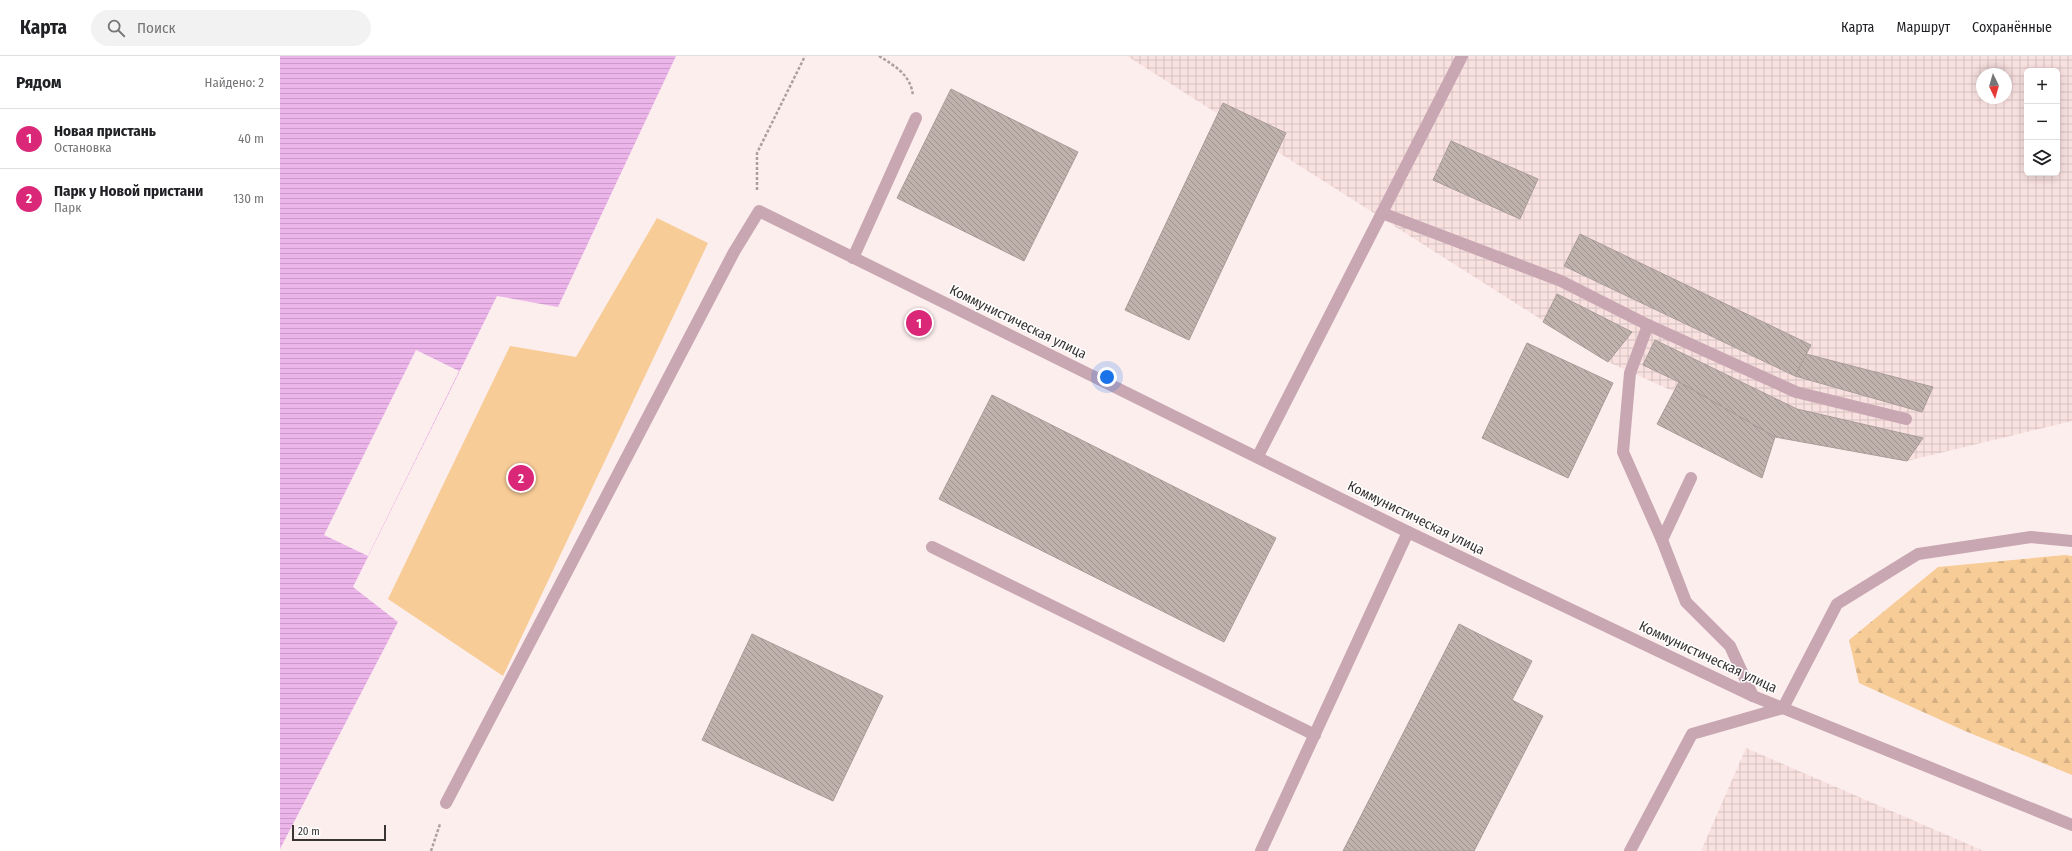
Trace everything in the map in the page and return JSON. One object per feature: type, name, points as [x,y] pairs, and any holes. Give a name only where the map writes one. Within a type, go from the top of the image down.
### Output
[{"type":"street","points":[[1258,456],[1462,56]]},
{"type":"street","points":[[853,258],[916,118]]},
{"type":"street","name":"Коммунистическая улица","points":[[759,210],[853,258],[1258,456],[1408,532],[1753,696],[2072,825]]},
{"type":"street","points":[[446,803],[734,252],[759,210]]},
{"type":"street","points":[[1382,213],[1561,281],[1648,325],[1796,392],[1906,419]]},
{"type":"street","points":[[1648,325],[1630,373],[1623,452],[1662,540],[1686,602],[1730,646],[1753,696]]},
{"type":"street","points":[[1662,540],[1692,478]]},
{"type":"street","points":[[1261,851],[1408,532]]},
{"type":"street","points":[[1630,851],[1692,734],[1783,708],[1837,604],[1918,554],[2031,537],[2072,541]]},
{"type":"street","points":[[932,547],[1315,735]]},
{"type":"path","points":[[759,210],[756,184],[757,153],[805,56]]},
{"type":"path","points":[[879,56],[903,71],[913,90],[916,118]]},
{"type":"path","points":[[431,851],[446,803]]},
{"type":"shaded area","points":[[280,56],[676,56],[558,307],[497,296],[353,587],[398,622],[280,849]]},
{"type":"shaded area","points":[[1127,56],[2072,56],[2072,421],[1907,461],[1775,437],[1608,362]]},
{"type":"shaded area","points":[[1746,748],[1984,851],[1701,851]]},
{"type":"green space","points":[[657,218],[708,243],[503,676],[388,599],[510,346],[576,357]]},
{"type":"green space","points":[[2065,555],[2072,556],[2072,775],[1965,731],[1859,683],[1849,640],[1938,567]]},
{"type":"pier","points":[[416,350],[459,371],[368,556],[324,535]]},
{"type":"building","points":[[951,89],[1078,152],[1024,261],[897,198]]},
{"type":"building","points":[[1223,103],[1286,133],[1189,340],[1125,310]]},
{"type":"building","points":[[1451,141],[1538,179],[1520,219],[1433,180]]},
{"type":"building","points":[[1580,234],[1811,345],[1795,376],[1564,266]]},
{"type":"building","points":[[1557,294],[1632,332],[1608,362],[1543,322]]},
{"type":"building","points":[[1655,340],[1797,409],[1923,438],[1907,461],[1775,437],[1679,382],[1643,365]]},
{"type":"building","points":[[1527,343],[1613,383],[1568,478],[1482,438]]},
{"type":"building","points":[[1806,354],[1933,387],[1922,412],[1795,376]]},
{"type":"building","points":[[1679,382],[1775,437],[1762,478],[1657,424]]},
{"type":"building","points":[[992,395],[1276,538],[1224,642],[939,499]]},
{"type":"building","points":[[1459,624],[1532,661],[1512,700],[1543,716],[1474,851],[1343,851]]},
{"type":"building","points":[[752,634],[883,696],[833,801],[702,740]]},
{"type":"place","name":"Новая пристань","points":[[919,323]]},
{"type":"place","name":"Парк у Новой пристани","points":[[521,478]]}]
